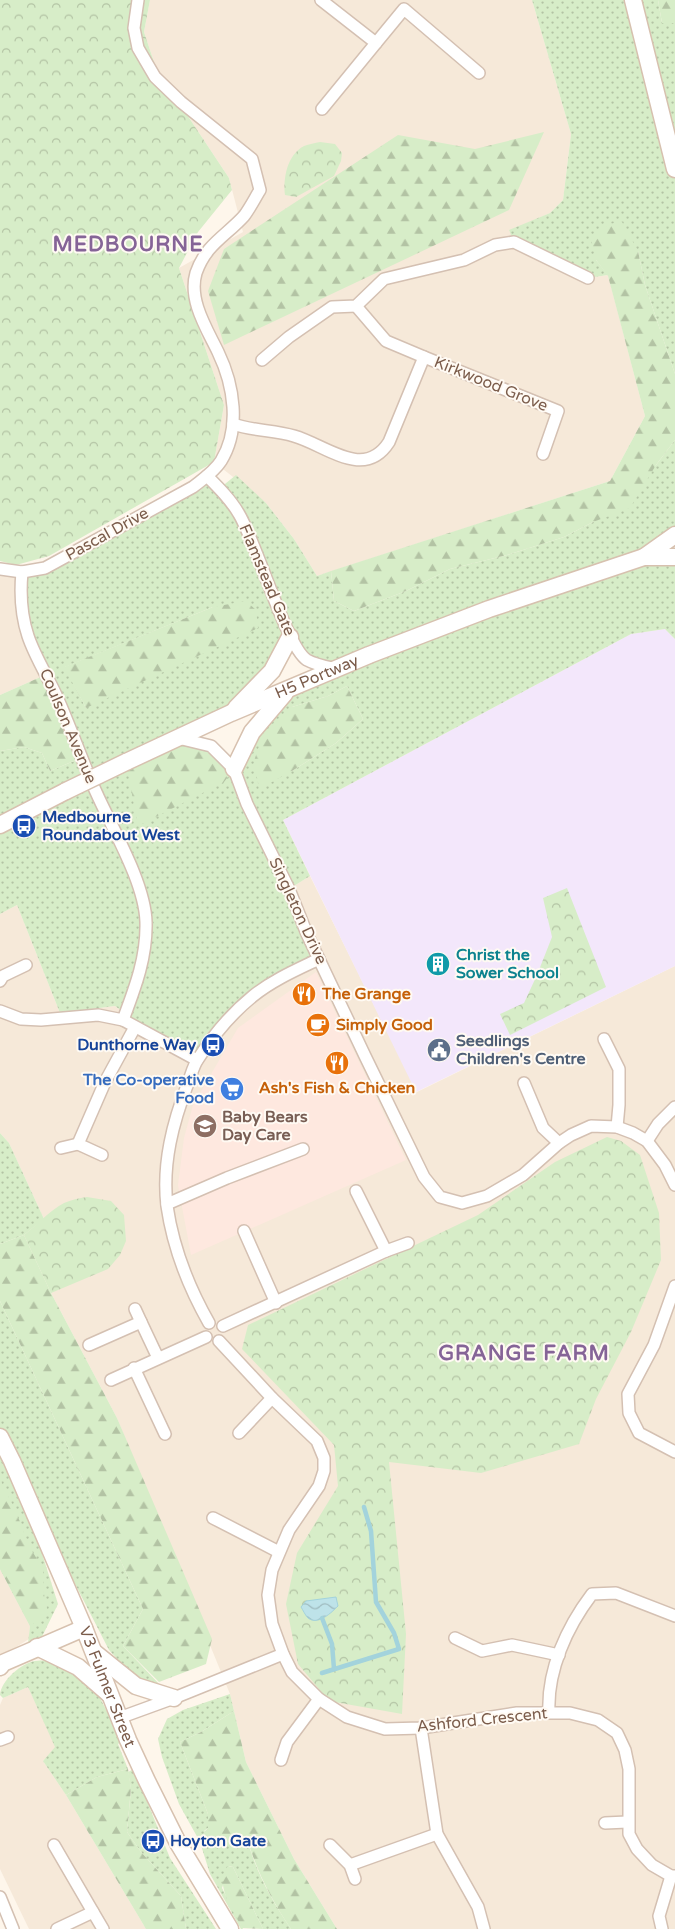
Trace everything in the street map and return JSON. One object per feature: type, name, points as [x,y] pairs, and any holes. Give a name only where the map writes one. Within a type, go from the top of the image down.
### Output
[{"type":"street","name":"Pascal Drive","points":[[0,569],[22,572],[45,568],[193,487],[220,463],[227,450],[233,424],[231,388],[219,354],[195,301],[196,274],[211,246],[244,215],[260,190],[252,159],[180,102],[155,77],[138,48],[134,28],[138,0]]},
{"type":"street","points":[[321,0],[376,43]]},
{"type":"street","points":[[633,0],[675,169]]},
{"type":"street","points":[[322,109],[407,5],[479,73]]},
{"type":"street","points":[[262,360],[289,337],[332,307],[356,306],[384,279],[464,260],[495,245],[514,242],[588,278]]},
{"type":"street","name":"Kirkwood Grove","points":[[356,306],[386,341],[558,411],[543,454]]},
{"type":"street","name":"Kirkwood Grove","points":[[233,424],[248,429],[293,436],[354,460],[372,459],[382,453],[389,442],[424,357]]},
{"type":"street","name":"Flamstead Gate","points":[[207,476],[220,489],[240,515],[259,556],[290,637],[306,660],[337,669]]},
{"type":"street","name":"H5 Portway","points":[[0,825],[66,791],[231,713],[489,609],[644,557],[675,535]]},
{"type":"street","name":"H5 Portway","points":[[644,557],[675,557]]},
{"type":"street","name":"Coulson Avenue","points":[[22,572],[22,604],[28,635],[139,886],[146,920],[145,954],[138,981],[123,1020]]},
{"type":"street","points":[[231,713],[272,671],[290,637]]},
{"type":"street","points":[[234,769],[252,732],[288,689]]},
{"type":"street","name":"Singleton Drive","points":[[178,738],[211,746],[234,769],[247,804],[289,889],[319,959],[424,1177],[440,1197],[462,1203],[487,1196],[523,1175],[559,1143],[591,1126],[616,1127],[633,1132],[646,1142]]},
{"type":"street","points":[[209,1323],[184,1272],[172,1234],[167,1204],[166,1171],[169,1146],[176,1116],[197,1060],[236,1012],[252,997],[273,982],[319,959]]},
{"type":"street","points":[[0,981],[3,976],[26,965]]},
{"type":"street","points":[[0,1011],[21,1019],[41,1020],[98,1015],[123,1020],[197,1060]]},
{"type":"street","points":[[78,1144],[105,1082],[135,1027]]},
{"type":"street","points":[[604,1039],[619,1069],[620,1104],[616,1127]]},
{"type":"street","points":[[524,1083],[543,1128],[559,1143]]},
{"type":"street","points":[[675,1107],[658,1124],[646,1142],[665,1165],[675,1185]]},
{"type":"street","points":[[61,1148],[78,1144],[102,1155]]},
{"type":"street","points":[[167,1204],[227,1178],[303,1149]]},
{"type":"street","points":[[356,1191],[386,1251]]},
{"type":"street","points":[[244,1231],[276,1302]]},
{"type":"street","points":[[223,1326],[386,1251],[408,1243]]},
{"type":"street","points":[[674,1290],[654,1345],[628,1394],[629,1413],[639,1432],[675,1452]]},
{"type":"street","points":[[135,1309],[158,1358]]},
{"type":"street","points":[[89,1344],[141,1322]]},
{"type":"street","points":[[119,1718],[283,1654],[272,1624],[268,1595],[272,1570],[278,1552],[289,1530],[319,1486],[324,1472],[324,1458],[317,1441],[272,1398],[219,1341],[210,1341],[206,1337],[204,1329],[209,1323],[217,1322],[223,1326],[225,1333],[219,1341]]},
{"type":"street","points":[[111,1380],[206,1337]]},
{"type":"street","points":[[134,1368],[165,1434]]},
{"type":"street","points":[[239,1433],[272,1398]]},
{"type":"street","name":"V3 Fulmer Street","points":[[0,1437],[84,1628],[128,1740],[147,1781],[178,1843],[230,1929]]},
{"type":"street","points":[[213,1518],[278,1552]]},
{"type":"street","points":[[549,1712],[548,1701],[552,1677],[559,1655],[576,1615],[592,1594],[616,1593],[675,1616]]},
{"type":"street","points":[[0,1667],[3,1663],[37,1647],[84,1628]]},
{"type":"street","points":[[455,1638],[482,1651],[512,1644],[559,1655]]},
{"type":"street","points":[[37,1647],[78,1667],[111,1696]]},
{"type":"street","points":[[93,1651],[136,1686],[174,1698]]},
{"type":"street","name":"Ashford Crescent","points":[[283,1654],[292,1672],[319,1699],[347,1717],[384,1728],[421,1728],[518,1713],[570,1713],[598,1720],[617,1733],[625,1750],[629,1769],[629,1834],[637,1849],[652,1865],[673,1876]]},
{"type":"street","points":[[281,1760],[287,1742],[319,1699]]},
{"type":"street","points":[[421,1728],[437,1834],[478,1907],[484,1929]]},
{"type":"street","points":[[605,1823],[628,1822]]},
{"type":"street","points":[[350,1865],[437,1834]]},
{"type":"street","points":[[330,1845],[350,1865],[355,1879]]},
{"type":"street","points":[[54,1846],[102,1929]]},
{"type":"street","points":[[662,1929],[659,1916],[673,1876]]},
{"type":"street","points":[[0,1897],[13,1929]]},
{"type":"street","points":[[58,1929],[92,1912]]},
{"type":"shaded area","points":[[150,0],[532,0],[571,134],[563,200],[550,213],[509,231],[588,278],[608,275],[645,416],[610,481],[317,576],[294,539],[266,503],[214,462],[224,405],[179,268],[243,232],[229,178],[156,68],[144,32]]},
{"type":"shaded area","points":[[0,569],[22,572],[45,675],[0,695]]},
{"type":"shaded area","points":[[665,629],[675,639],[675,966],[416,1092],[283,820],[631,634]]},
{"type":"shaded area","points":[[310,876],[417,1092],[675,966],[675,1929],[337,1929],[294,1859],[246,1762],[230,1694],[117,1418],[51,1293],[24,1235],[44,1219],[9,1143],[0,1133],[0,914],[17,905],[60,1013],[115,1006],[175,1049],[289,889]]},
{"type":"shaded area","points":[[316,972],[406,1160],[191,1255],[178,1185],[184,1138],[193,1105],[238,1028]]},
{"type":"shaded area","points":[[0,1569],[30,1626],[29,1639],[0,1657]]},
{"type":"shaded area","points":[[28,1687],[56,1747],[43,1761],[66,1795],[146,1929],[29,1929],[0,1869],[0,1705],[3,1698]]},
{"type":"green space","points":[[0,0],[150,0],[144,32],[156,68],[229,178],[232,190],[198,232],[179,268],[224,405],[214,462],[49,556],[16,565],[0,561]]},
{"type":"green space","points":[[532,0],[658,0],[662,23],[675,23],[675,374],[645,285],[638,251],[596,260],[608,275],[588,278],[514,242],[509,230],[550,213],[563,200],[571,134]]},
{"type":"green space","points":[[658,0],[675,0],[675,23],[662,23]]},
{"type":"green space","points":[[544,132],[509,210],[224,345],[208,291],[224,249],[398,135],[475,149]]},
{"type":"green space","points":[[320,142],[335,144],[342,153],[341,161],[334,176],[296,197],[285,195],[286,174],[290,161],[298,150],[304,146]]},
{"type":"green space","points":[[622,222],[638,251],[645,285],[675,374],[675,440],[656,465],[630,508],[593,522],[564,537],[507,555],[450,569],[406,591],[354,611],[334,601],[331,571],[610,481],[645,416],[608,276],[596,260],[591,239],[609,224]]},
{"type":"green space","points":[[675,440],[675,535],[645,557],[675,557],[675,639],[665,629],[631,634],[283,820],[310,876],[289,889],[319,959],[252,997],[197,1060],[175,1049],[115,1006],[60,1013],[17,905],[0,914],[0,751],[24,747],[42,753],[50,771],[81,758],[28,635],[22,572],[34,571],[207,476],[220,488],[236,475],[266,503],[294,539],[317,576],[331,571],[334,601],[354,611],[406,591],[450,569],[507,555],[564,537],[593,522],[656,465]],"holes":[[[213,607],[86,708],[65,667]],[[290,637],[307,660],[336,670],[288,689],[234,769],[179,738],[231,713]],[[347,686],[363,719],[336,743],[292,771],[292,707],[328,696]]]},
{"type":"green space","points":[[246,601],[256,610],[258,628],[86,708],[64,667],[213,607]]},
{"type":"green space","points":[[45,675],[81,758],[50,771],[42,753],[24,747],[0,751],[0,695]]},
{"type":"green space","points":[[347,686],[363,719],[336,743],[259,789],[254,761],[262,738],[292,707],[328,696]]},
{"type":"green space","points":[[178,738],[211,746],[234,769],[224,782],[138,826],[126,762]]},
{"type":"green space","points":[[567,888],[606,987],[510,1035],[500,1014],[524,1003],[552,937],[543,898]]},
{"type":"green space","points":[[0,1133],[9,1143],[44,1219],[24,1235],[0,1244]]},
{"type":"green space","points":[[607,1137],[621,1141],[640,1155],[659,1213],[661,1260],[631,1332],[596,1399],[579,1444],[481,1473],[389,1462],[406,1634],[402,1714],[329,1701],[298,1664],[286,1604],[297,1553],[338,1486],[334,1445],[242,1349],[248,1325],[478,1215],[555,1162]]},
{"type":"green space","points":[[87,1197],[111,1201],[124,1215],[126,1241],[120,1255],[108,1269],[51,1293],[24,1235],[59,1206],[69,1201]]},
{"type":"green space","points":[[24,1235],[51,1293],[117,1418],[212,1639],[206,1664],[159,1682],[123,1646],[143,1609],[0,1301],[0,1244]]},
{"type":"green space","points":[[0,1301],[143,1609],[123,1646],[161,1686],[135,1678],[109,1650],[14,1465],[58,1604],[37,1647],[27,1652],[30,1626],[0,1569]]},
{"type":"green space","points":[[0,1479],[17,1514],[29,1546],[43,1569],[44,1594],[48,1613],[30,1626],[0,1569]]},
{"type":"green space","points":[[56,1660],[99,1696],[122,1741],[118,1744],[128,1769],[97,1777],[66,1795],[43,1761],[55,1747],[28,1687],[3,1698],[0,1695],[8,1679],[24,1665],[35,1661]]},
{"type":"green space","points":[[230,1694],[234,1711],[201,1732],[180,1742],[208,1814],[208,1828],[204,1831],[217,1844],[247,1838],[265,1885],[291,1929],[263,1929],[233,1867],[229,1866],[222,1888],[243,1929],[241,1929],[210,1874],[200,1842],[179,1804],[162,1757],[158,1739],[167,1719],[183,1710]]},
{"type":"green space","points":[[234,1711],[246,1762],[294,1859],[337,1929],[291,1929],[265,1885],[247,1838],[217,1844],[204,1832],[208,1828],[208,1814],[180,1742],[201,1732]]},
{"type":"green space","points":[[128,1769],[131,1788],[127,1832],[141,1852],[181,1896],[186,1929],[146,1929],[66,1795],[97,1777]]},
{"type":"green space","points":[[134,1769],[170,1858],[216,1929],[186,1929],[181,1896],[141,1852],[127,1832],[131,1789],[128,1772]]},
{"type":"green space","points":[[228,1866],[233,1867],[263,1929],[242,1928],[230,1906],[224,1889],[224,1873]]},
{"type":"water","points":[[336,1597],[338,1606],[329,1615],[320,1619],[312,1620],[308,1618],[301,1607],[306,1601]]},
{"type":"waterway","points":[[322,1673],[399,1649],[394,1633],[376,1602],[371,1531],[364,1507]]},
{"type":"waterway","points":[[322,1618],[332,1644],[334,1669]]},
{"type":"place","name":"Medbourne Roundabout West","points":[[24,826]]},
{"type":"place","name":"Christ the Sower School","points":[[438,964]]},
{"type":"place","name":"The Grange","points":[[304,994]]},
{"type":"place","name":"Simply Good","points":[[318,1025]]},
{"type":"place","name":"Dunthorne Way","points":[[213,1045]]},
{"type":"place","name":"Seedlings Children's Centre","points":[[439,1050]]},
{"type":"place","name":"Ash's Fish & Chicken","points":[[337,1063]]},
{"type":"place","name":"The Co-operative Food","points":[[232,1089]]},
{"type":"place","name":"Baby Bears Day Care","points":[[205,1126]]},
{"type":"place","name":"Hoyton Gate","points":[[153,1841]]},
{"type":"district","name":"MEDBOURNE","points":[[128,244]]},
{"type":"district","name":"GRANGE FARM","points":[[524,1353]]}]
